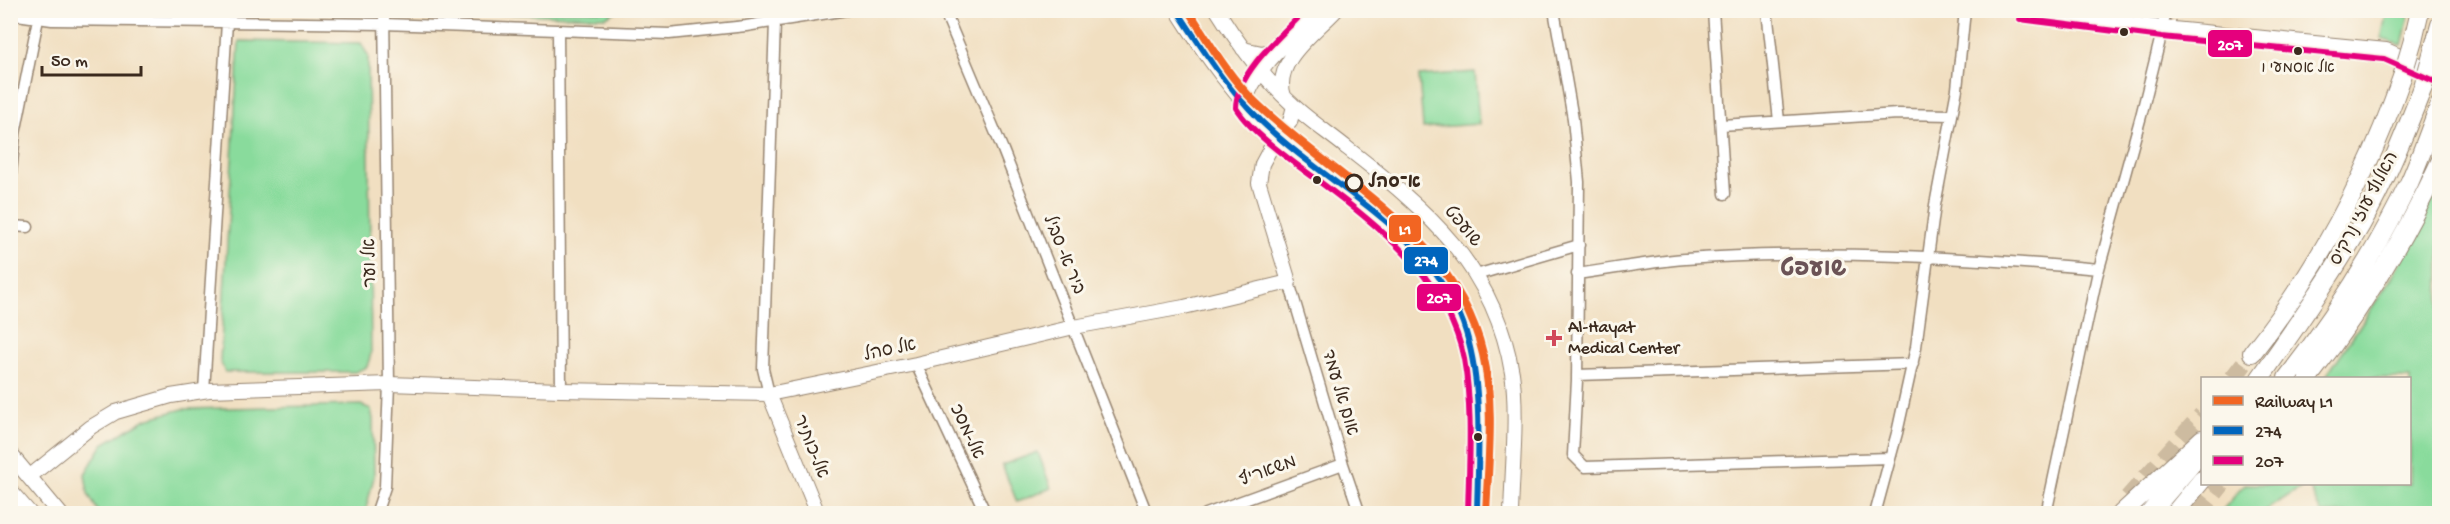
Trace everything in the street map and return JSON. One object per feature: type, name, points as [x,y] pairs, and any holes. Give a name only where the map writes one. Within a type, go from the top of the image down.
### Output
[{"type":"highway","points":[[2253,353],[2312,268],[2344,213],[2372,156],[2402,77],[2420,10]]},
{"type":"highway","name":"האלוף עוזי נרקיס","points":[[2261,377],[2301,319],[2361,224],[2385,176],[2423,87],[2439,26]]},
{"type":"highway","name":"האלוף עוזי נרקיס","points":[[2288,377],[2320,332],[2383,234],[2411,178],[2439,104]]},
{"type":"highway","points":[[2309,377],[2342,335],[2378,280],[2413,218],[2439,162]]},
{"type":"highway","points":[[2255,377],[2301,319]]},
{"type":"highway","points":[[2121,513],[2201,440]]},
{"type":"highway","points":[[2149,513],[2201,453]]},
{"type":"highway","points":[[2174,513],[2201,481]]},
{"type":"highway","points":[[2184,513],[2205,485]]},
{"type":"main road","points":[[10,454],[60,513]]},
{"type":"main road","points":[[10,491],[30,513]]},
{"type":"street","name":"אל וער","points":[[376,513],[385,487],[389,384],[384,10]]},
{"type":"street","points":[[10,14],[38,19],[153,16],[227,22],[384,24],[669,34],[775,22],[804,14],[847,10]]},
{"type":"street","name":"ביר א- סביל","points":[[944,10],[1003,150],[1147,513]]},
{"type":"street","points":[[1177,10],[1208,60],[1245,105],[1277,136],[1395,230],[1436,274],[1451,297],[1462,321],[1472,355],[1476,406],[1477,513]]},
{"type":"street","name":"שועפט","points":[[1217,10],[1260,72],[1289,101],[1418,205],[1456,246],[1476,275],[1493,308],[1512,374],[1514,402],[1511,513]]},
{"type":"street","points":[[1245,105],[1247,93],[1260,72],[1319,10]]},
{"type":"street","points":[[1289,282],[1259,183],[1262,164],[1277,136],[1290,122],[1289,101],[1280,81],[1284,68],[1291,57],[1336,10]]},
{"type":"street","points":[[1554,10],[1573,119],[1579,182],[1577,375],[1573,455],[1585,467],[1890,458]]},
{"type":"street","points":[[1713,10],[1725,194]]},
{"type":"street","points":[[1767,10],[1779,121]]},
{"type":"street","points":[[1875,513],[1913,364],[1928,256],[1952,115],[1965,10]]},
{"type":"street","points":[[2021,10],[2163,28],[2386,50],[2439,74]]},
{"type":"street","points":[[2046,513],[2099,269],[2163,28],[2165,10]]},
{"type":"street","points":[[10,183],[15,134],[38,19]]},
{"type":"street","points":[[204,391],[227,22]]},
{"type":"street","points":[[769,394],[763,369],[775,22]]},
{"type":"street","points":[[558,30],[561,390]]},
{"type":"street","points":[[1243,49],[1262,53],[1284,47]]},
{"type":"street","points":[[1721,125],[1898,114],[1952,115]]},
{"type":"street","points":[[10,226],[28,227]]},
{"type":"street","points":[[1476,275],[1579,245]]},
{"type":"street","points":[[1577,274],[1683,259],[1780,255],[1928,256],[2099,269]]},
{"type":"street","name":"אל סהל","points":[[29,477],[91,427],[116,412],[150,400],[204,391],[389,384],[769,394],[916,364],[1074,327],[1184,307],[1289,282]]},
{"type":"street","name":"אום אל עמד","points":[[1289,282],[1343,464],[1360,513]]},
{"type":"street","name":"אל-מסכ","points":[[916,364],[986,513]]},
{"type":"street","points":[[1577,375],[1913,364]]},
{"type":"street","name":"אל-כות'ר","points":[[769,394],[818,513]]},
{"type":"street","name":"משאריף","points":[[1206,513],[1343,464]]},
{"type":"green space","points":[[406,11],[617,11],[606,17]]},
{"type":"green space","points":[[2387,11],[2410,11],[2402,45],[2381,39]]},
{"type":"green space","points":[[239,41],[361,43],[368,56],[371,354],[367,367],[355,372],[225,372],[220,361]]},
{"type":"green space","points":[[1475,72],[1479,124],[1423,128],[1419,76]]},
{"type":"green space","points":[[2437,190],[2440,191],[2439,513],[2321,513],[2308,485],[2411,485],[2411,377],[2326,377],[2391,279]]},
{"type":"green space","points":[[361,405],[371,409],[373,419],[374,477],[365,513],[99,513],[88,494],[85,474],[103,444],[146,419],[183,409]]},
{"type":"green space","points":[[1038,452],[1051,488],[1017,502],[1002,465]]},
{"type":"green space","points":[[2244,485],[2305,485],[2261,513],[2220,513]]},
{"type":"tunnel","points":[[2234,377],[2252,353]]},
{"type":"tunnel","points":[[2128,498],[2201,416]]},
{"type":"tunnel","points":[[2198,514],[2221,485]]},
{"type":"rail line","name":"L1","points":[[1188,10],[1227,70],[1245,92],[1287,131],[1389,213],[1420,243],[1447,276],[1469,312],[1483,354],[1489,394],[1490,434],[1486,514]]},
{"type":"transit line","name":"274","points":[[1177,10],[1222,76],[1261,121],[1301,156],[1382,218],[1430,265],[1449,292],[1463,323],[1474,369],[1479,442],[1477,514]]},
{"type":"transit line","name":"207","points":[[1306,10],[1262,54],[1244,81],[1236,108],[1267,141],[1375,225],[1395,244],[1414,263],[1445,308],[1456,332],[1467,378],[1470,436],[1468,514]]},
{"type":"transit line","name":"207","points":[[2020,19],[2162,37],[2384,59],[2436,82]]},
{"type":"place","name":"אל אסמעי ו","points":[[2298,51]]},
{"type":"place","name":"א־סהל","points":[[1354,183]]},
{"type":"place","name":"Al-Hayat Medical Center","points":[[1554,338]]},
{"type":"district","name":"שועפט","points":[[1813,270]]}]
